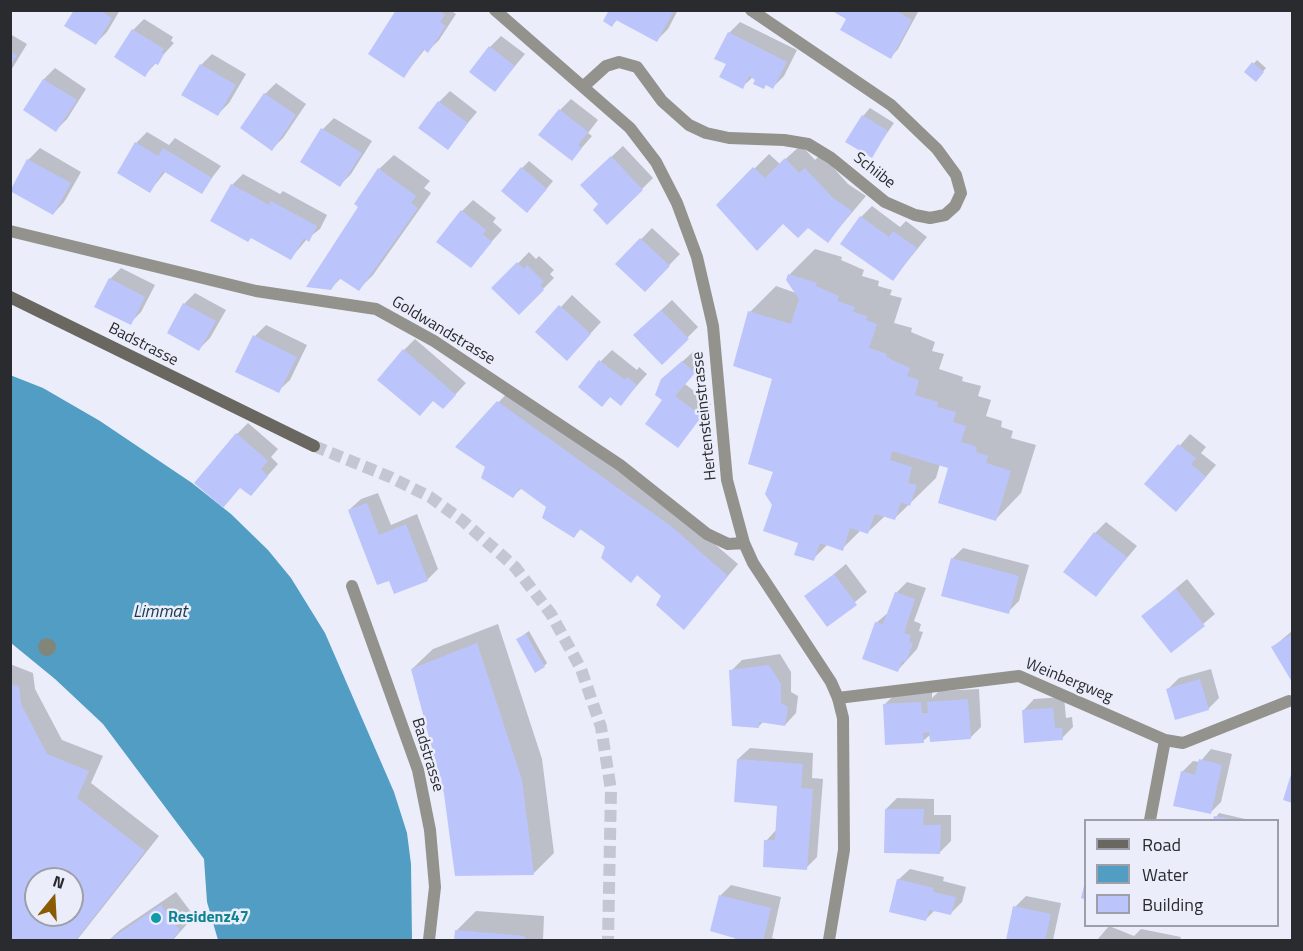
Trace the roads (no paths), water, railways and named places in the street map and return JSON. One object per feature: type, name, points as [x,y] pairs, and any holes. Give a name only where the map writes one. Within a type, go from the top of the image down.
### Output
[{"type":"main road","name":"Badstrasse","points":[[10,297],[314,446]]},
{"type":"street","name":"Hertensteinstrasse","points":[[495,10],[630,128],[656,162],[677,203],[697,257],[712,326],[727,480],[744,543],[753,563],[831,682],[838,698],[845,762],[844,850],[829,940]]},
{"type":"street","name":"Schiibe","points":[[584,86],[606,66],[619,62],[637,67],[662,101],[689,124],[706,133],[729,138],[784,140],[808,144],[831,158],[885,202],[915,215],[930,218],[945,215],[955,206],[961,194],[956,175],[937,149],[891,105],[751,10]]},
{"type":"street","name":"Goldwandstrasse","points":[[10,231],[256,291],[376,309],[434,341],[620,465],[707,534],[728,544],[744,543]]},
{"type":"street","name":"Badstrasse","points":[[352,586],[418,770],[430,830],[435,887],[429,940]]},
{"type":"street","name":"Weinbergweg","points":[[838,698],[1019,676],[1165,740]]},
{"type":"street","points":[[1150,819],[1165,740],[1183,743],[1289,701]]},
{"type":"water","name":"Limmat","points":[[10,375],[43,388],[100,421],[192,483],[231,514],[268,550],[291,578],[325,633],[394,792],[407,833],[411,864],[412,940],[218,940],[207,902],[204,859],[103,724],[55,679],[11,643]]},
{"type":"tunnel","points":[[314,446],[390,477],[430,497],[463,521],[515,567],[551,614],[581,669],[601,727],[611,790],[608,940]]},
{"type":"place","name":"Residenz47","points":[[156,918]]}]
